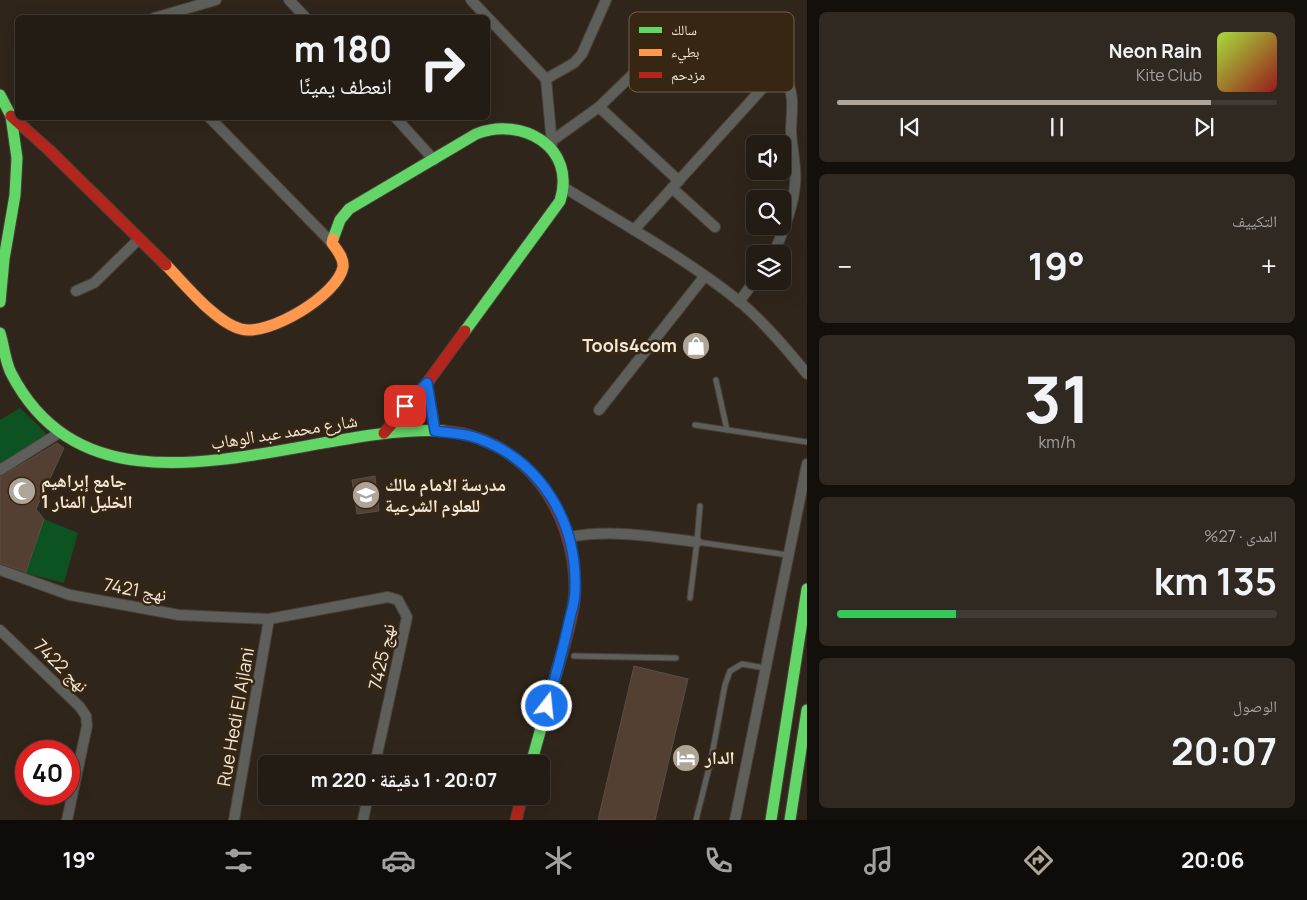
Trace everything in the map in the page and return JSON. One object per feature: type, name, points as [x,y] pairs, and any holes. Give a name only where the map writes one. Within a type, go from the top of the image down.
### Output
[{"type":"main road","points":[[0,95],[11,116],[17,158],[15,195],[4,259],[0,302]]},
{"type":"main road","points":[[11,116],[15,120]]},
{"type":"main road","points":[[15,120],[49,150],[205,304],[228,322],[244,330],[260,330],[306,308],[332,286],[342,272],[343,266],[342,259],[332,243],[335,227],[349,209],[434,160],[466,139],[492,129],[508,128],[525,132],[552,143],[565,188],[549,217],[427,383],[384,433]]},
{"type":"main road","name":"شارع محمد عبد الوهاب","points":[[0,333],[11,372],[23,394],[59,433],[89,450],[121,460],[152,464],[196,463],[384,433],[435,431],[475,437],[502,449],[530,470],[555,502],[570,537],[576,593],[564,649],[534,755]]},
{"type":"main road","points":[[771,820],[807,589]]},
{"type":"main road","points":[[790,820],[807,710]]},
{"type":"main road","points":[[516,820],[520,805]]},
{"type":"street","points":[[164,15],[216,0]]},
{"type":"street","points":[[289,0],[303,15]]},
{"type":"street","points":[[471,0],[485,15]]},
{"type":"street","points":[[546,79],[574,63],[582,54],[606,0]]},
{"type":"street","points":[[490,20],[546,79],[552,143]]},
{"type":"street","points":[[552,143],[599,107],[629,78]]},
{"type":"street","points":[[634,230],[759,92]]},
{"type":"street","points":[[777,245],[783,233],[795,185],[791,131],[793,98],[791,92]]},
{"type":"street","points":[[599,107],[715,227]]},
{"type":"street","points":[[212,120],[332,243]]},
{"type":"street","points":[[398,120],[434,160]]},
{"type":"street","points":[[565,188],[634,230],[740,302],[793,356],[807,374]]},
{"type":"street","points":[[76,291],[102,277],[139,239]]},
{"type":"street","points":[[599,410],[704,277]]},
{"type":"street","points":[[740,302],[748,290]]},
{"type":"street","points":[[427,383],[435,431]]},
{"type":"street","points":[[0,470],[59,433]]},
{"type":"street","points":[[735,820],[807,464]]},
{"type":"street","points":[[570,537],[586,534],[629,534],[697,542]]},
{"type":"street","name":"نهج 7421","points":[[0,570],[70,595],[179,615],[269,619]]},
{"type":"street","name":"نهج 7425","points":[[269,619],[388,597],[398,600],[404,607],[407,617],[377,755]]},
{"type":"street","name":"Rue Hedi El Ajlani","points":[[234,820],[269,619]]},
{"type":"street","name":"نهج 7422","points":[[0,630],[80,707],[86,716],[87,726],[67,820]]},
{"type":"street","points":[[362,820],[366,805]]},
{"type":"lane","points":[[716,380],[727,430]]},
{"type":"lane","points":[[695,425],[807,442]]},
{"type":"lane","points":[[690,598],[700,506]]},
{"type":"lane","points":[[697,542],[789,555]]},
{"type":"lane","points":[[574,656],[676,658]]},
{"type":"lane","points":[[696,820],[711,760],[725,685],[730,671],[742,664],[765,668]]},
{"type":"green space","points":[[20,408],[52,439],[0,472],[0,420]]},
{"type":"green space","points":[[44,519],[78,533],[64,583],[25,573]]},
{"type":"building","name":"جامع إبراهيم الخليل المنار 1","points":[[57,443],[64,448],[36,509],[44,519],[26,572],[0,563],[0,477]]},
{"type":"building","name":"مدرسة الامام مالك للعلوم الشرعية","points":[[375,476],[379,511],[357,514],[352,480]]},
{"type":"building","points":[[634,666],[688,679],[655,820],[598,820]]},
{"type":"traffic: fast","points":[[0,95],[11,116],[17,158],[15,195],[4,259],[0,302]]},
{"type":"traffic: fast","points":[[333,239],[340,220],[349,209],[476,134],[494,129],[511,129],[527,133],[542,140],[553,151],[561,165],[563,182],[560,201],[465,331]]},
{"type":"traffic: fast","points":[[0,333],[11,373],[48,423],[95,451],[149,462],[208,461],[389,433],[444,431]]},
{"type":"traffic: fast","points":[[771,820],[807,589]]},
{"type":"traffic: fast","points":[[534,755],[558,667]]},
{"type":"traffic: fast","points":[[790,820],[807,710]]},
{"type":"traffic: slow","points":[[166,265],[201,302],[221,319],[241,329],[253,330],[268,327],[300,312],[329,290],[343,267],[341,257],[332,243],[333,239]]},
{"type":"traffic: jam","points":[[11,116],[15,120]]},
{"type":"traffic: jam","points":[[15,120],[49,150],[166,265]]},
{"type":"traffic: jam","points":[[384,433],[427,383],[465,331]]},
{"type":"traffic: jam","points":[[444,431],[473,437],[499,448],[521,464],[540,483],[555,507],[566,532],[573,560],[575,589],[571,618],[558,667]]},
{"type":"traffic: jam","points":[[516,820],[520,805]]},
{"type":"place","name":"Tools4com","points":[[696,346]]},
{"type":"place","name":"جامع إبراهيم الخليل المنار 1","points":[[22,491]]},
{"type":"place","name":"مدرسة الامام مالك للعلوم الشرعية","points":[[366,495]]},
{"type":"place","name":"الدار","points":[[686,758]]},
{"type":"route","points":[[405,406],[427,383],[435,431],[475,437],[502,449],[530,470],[555,502],[567,525],[573,558],[576,593],[564,649],[547,706]]}]
